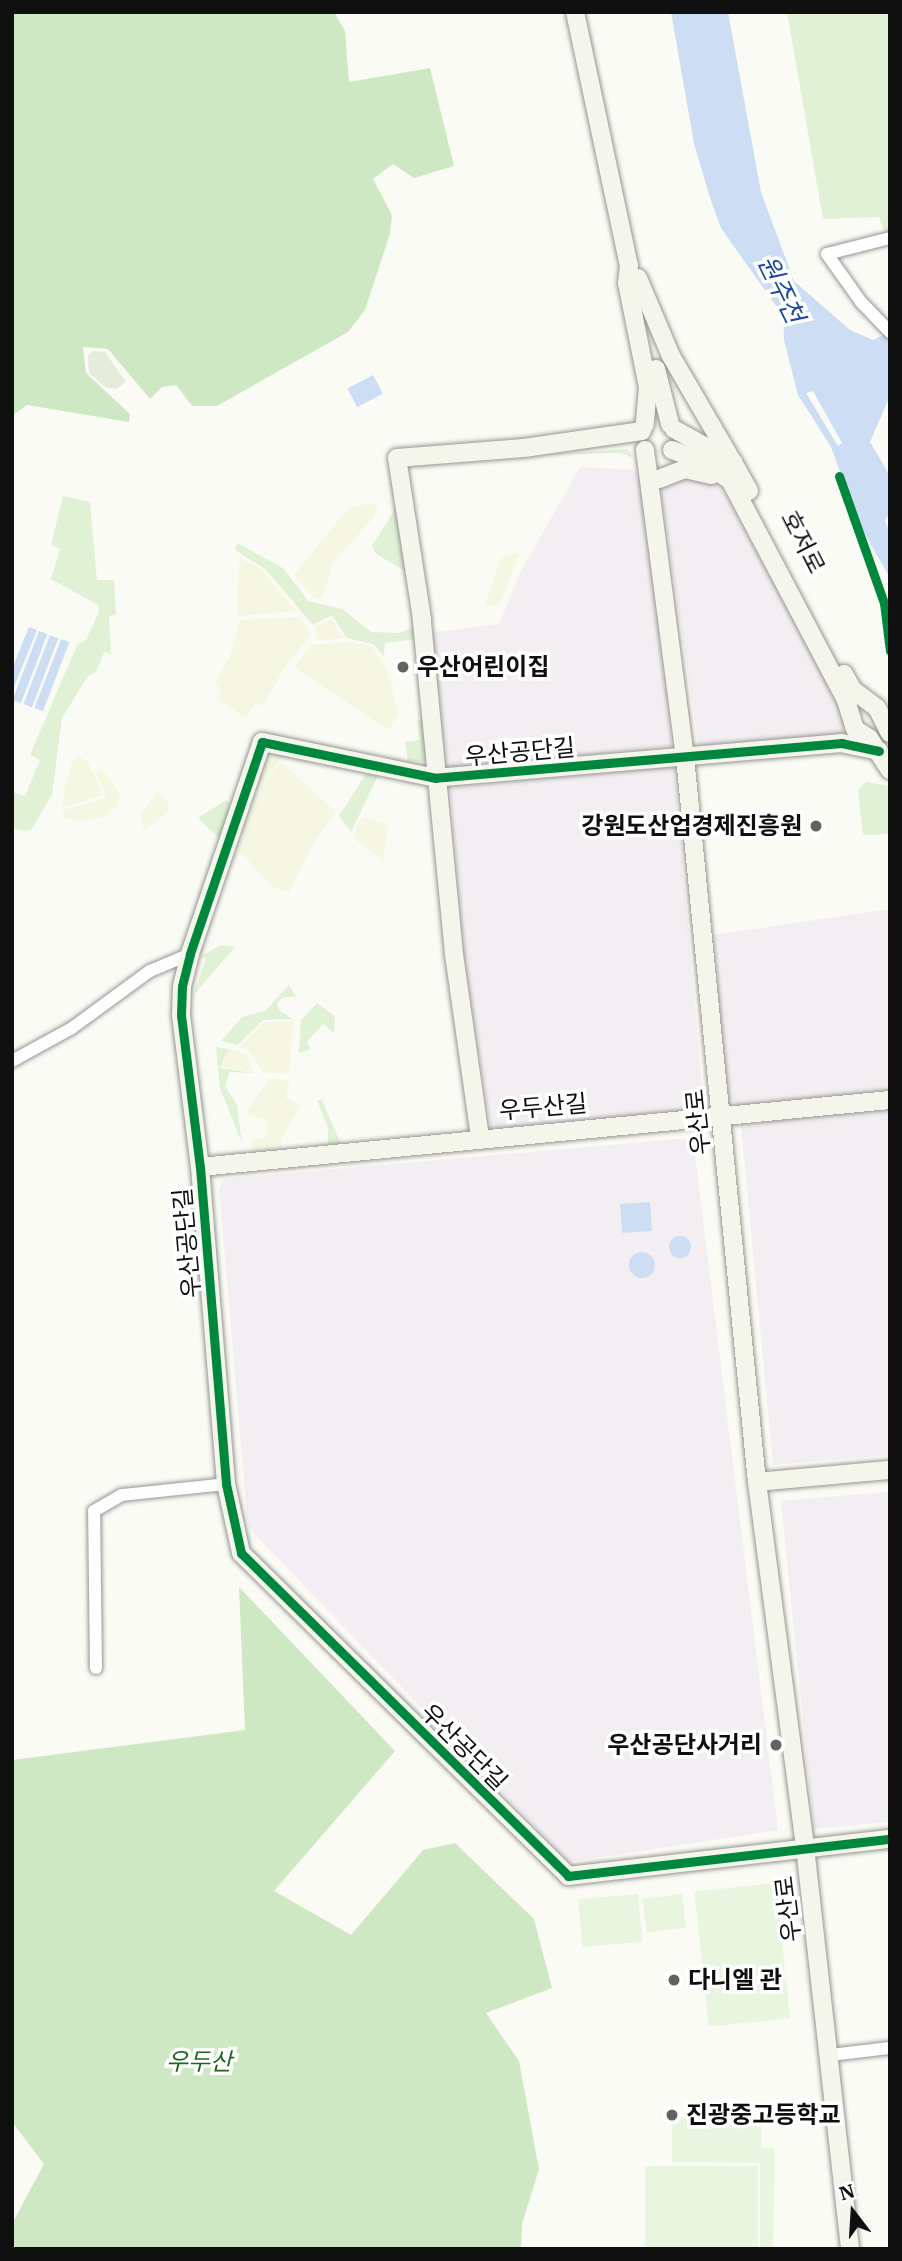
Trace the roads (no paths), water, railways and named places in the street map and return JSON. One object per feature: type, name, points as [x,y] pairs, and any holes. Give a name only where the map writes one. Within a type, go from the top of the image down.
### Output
[{"type":"street","points":[[575,12],[634,272],[677,439],[656,486]]},
{"type":"street","points":[[890,238],[827,254],[861,302],[890,332]]},
{"type":"street","name":"우산로","points":[[634,272],[627,283],[648,387],[644,438],[656,486],[757,1482],[805,1847],[850,2249]]},
{"type":"street","name":"호저로","points":[[634,272],[671,356],[733,462],[843,672],[858,705],[855,729]]},
{"type":"street","points":[[480,1137],[436,778],[422,619],[397,458],[644,438],[660,420],[733,462]]},
{"type":"street","points":[[644,438],[656,456],[670,452],[700,460],[730,480],[748,513]]},
{"type":"street","points":[[656,486],[672,472],[699,470],[715,477],[748,513]]},
{"type":"street","name":"호저로","points":[[748,513],[858,705]]},
{"type":"street","name":"호저로","points":[[858,705],[877,708],[890,733]]},
{"type":"street","points":[[842,743],[855,729],[879,751],[890,770],[871,775],[890,776]]},
{"type":"street","name":"우산공단길","points":[[879,751],[842,743],[436,778],[262,742],[190,954],[181,1015],[200,1167],[226,1484],[241,1553],[568,1877],[890,1839]]},
{"type":"street","points":[[12,1061],[72,1028],[150,971],[190,954]]},
{"type":"street","name":"우두산길","points":[[200,1167],[480,1137],[722,1118],[890,1100]]},
{"type":"street","points":[[757,1482],[890,1470]]},
{"type":"street","points":[[96,1668],[94,1511],[122,1494],[226,1484]]},
{"type":"street","points":[[830,2055],[890,2048]]},
{"type":"water","name":"원주천","points":[[671,12],[728,12],[761,192],[794,281],[850,330],[873,340],[890,332],[890,396],[870,442],[890,476],[890,513],[885,520],[890,534],[890,578],[859,524],[831,447],[798,395],[784,340],[783,316],[721,228],[694,144]],"holes":[[[813,391],[842,443],[838,446],[806,393]]]},
{"type":"water","points":[[373,375],[383,394],[357,407],[347,389]]},
{"type":"water","points":[[29,627],[37,630],[12,692],[12,669]]},
{"type":"water","points":[[39,631],[47,634],[21,703],[12,700]]},
{"type":"water","points":[[50,635],[58,638],[32,707],[23,704]]},
{"type":"water","points":[[61,639],[69,642],[43,711],[34,708]]},
{"type":"water","points":[[650,1202],[652,1231],[622,1233],[620,1204]]},
{"type":"water","points":[[680,1236],[688,1239],[691,1247],[688,1255],[680,1258],[672,1255],[669,1247],[672,1239]]},
{"type":"water","points":[[642,1252],[651,1256],[655,1265],[651,1274],[642,1278],[633,1274],[629,1265],[633,1256]]},
{"type":"place","name":"우산어린이집","points":[[403,667]]},
{"type":"place","name":"강원도산업경제진흥원","points":[[816,826]]},
{"type":"place","name":"우산공단사거리","points":[[776,1745]]},
{"type":"place","name":"다니엘 관","points":[[674,1980]]},
{"type":"place","name":"진광중고등학교","points":[[672,2115]]},
{"type":"park label","name":"우두산","points":[[199,2062]]}]
